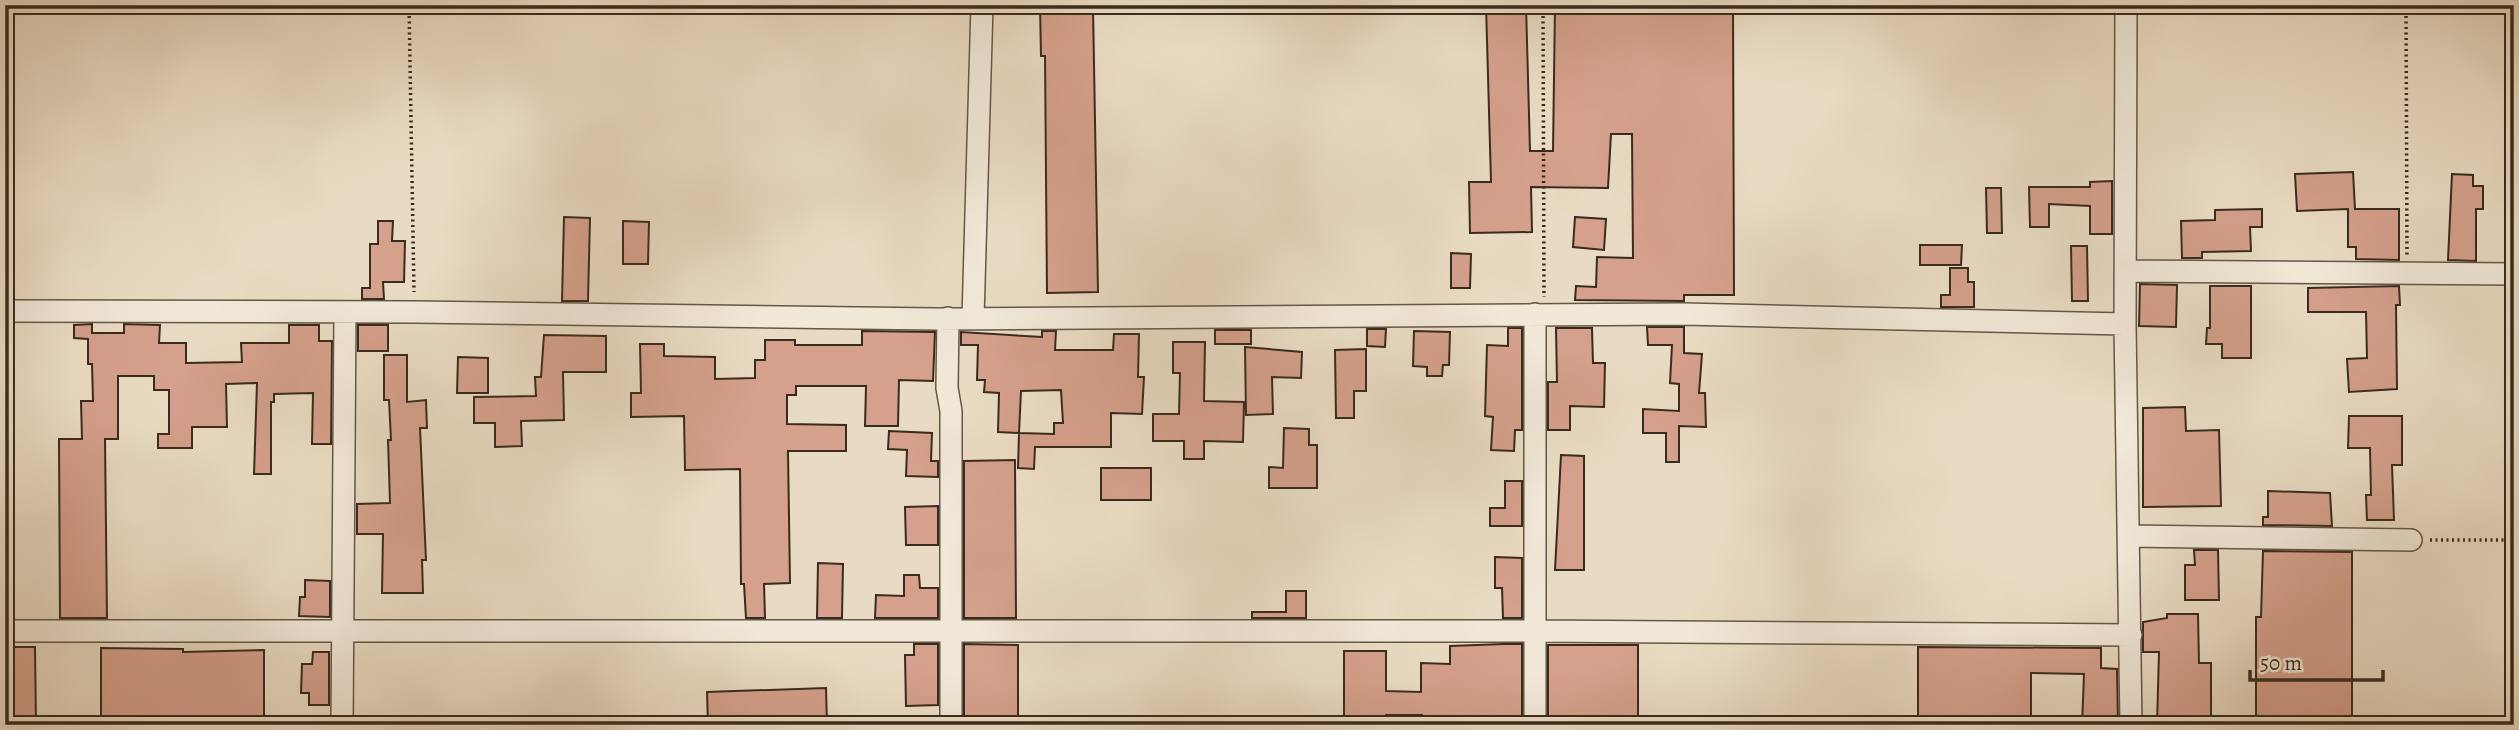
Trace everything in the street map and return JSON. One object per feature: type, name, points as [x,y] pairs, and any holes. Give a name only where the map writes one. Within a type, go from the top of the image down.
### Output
[{"type":"street","points":[[973,318],[982,5]]},
{"type":"street","points":[[2126,5],[2125,324],[2131,725]]},
{"type":"street","points":[[2126,271],[2514,274]]},
{"type":"street","points":[[5,311],[948,318],[1540,314],[2125,324]]},
{"type":"street","points":[[342,725],[345,312]]},
{"type":"street","points":[[1535,725],[1540,314]]},
{"type":"street","points":[[948,318],[951,725]]},
{"type":"street","points":[[2130,536],[2411,540]]},
{"type":"street","points":[[5,631],[1535,631],[2131,635]]},
{"type":"path","points":[[409,5],[414,312]]},
{"type":"path","points":[[1540,314],[1543,5]]},
{"type":"path","points":[[2406,5],[2407,273]]},
{"type":"path","points":[[2411,540],[2514,540]]},
{"type":"building","points":[[1040,5],[1093,7],[1098,292],[1047,293],[1045,56],[1041,56]]},
{"type":"building","points":[[1486,5],[1526,5],[1530,151],[1553,151],[1555,5],[1733,5],[1734,295],[1684,295],[1684,301],[1575,300],[1576,286],[1596,287],[1597,257],[1633,258],[1632,134],[1611,134],[1608,188],[1531,187],[1532,232],[1470,233],[1469,182],[1491,182]]},
{"type":"building","points":[[2353,172],[2355,209],[2399,209],[2399,260],[2356,259],[2356,247],[2348,247],[2348,209],[2297,211],[2295,174]]},
{"type":"building","points":[[2452,174],[2473,175],[2473,186],[2483,186],[2483,209],[2476,209],[2476,261],[2448,260]]},
{"type":"building","points":[[2112,181],[2112,234],[2090,234],[2090,206],[2049,204],[2049,227],[2030,227],[2029,187],[2090,187],[2090,182]]},
{"type":"building","points":[[1986,188],[2001,188],[2002,233],[1987,233]]},
{"type":"building","points":[[2262,209],[2262,227],[2250,227],[2251,251],[2202,252],[2202,258],[2182,258],[2181,221],[2215,220],[2215,210]]},
{"type":"building","points":[[564,217],[590,218],[588,301],[562,301]]},
{"type":"building","points":[[1575,217],[1606,219],[1604,250],[1573,247]]},
{"type":"building","points":[[378,221],[393,221],[392,241],[405,241],[404,282],[383,282],[384,299],[362,299],[362,288],[370,288],[370,244],[378,244]]},
{"type":"building","points":[[623,221],[649,222],[648,264],[623,264]]},
{"type":"building","points":[[1920,245],[1962,245],[1961,265],[1920,265]]},
{"type":"building","points":[[2071,246],[2087,246],[2088,301],[2072,301]]},
{"type":"building","points":[[1451,253],[1471,254],[1470,288],[1451,288]]},
{"type":"building","points":[[1950,268],[1968,268],[1968,282],[1974,282],[1974,307],[1941,307],[1941,295],[1950,295]]},
{"type":"building","points":[[2140,284],[2177,285],[2176,327],[2139,326]]},
{"type":"building","points":[[2210,286],[2251,286],[2251,358],[2222,358],[2222,344],[2206,344],[2207,328],[2210,328]]},
{"type":"building","points":[[2399,286],[2400,305],[2396,305],[2397,389],[2349,392],[2347,359],[2367,358],[2366,312],[2308,312],[2308,288]]},
{"type":"building","points":[[92,324],[92,333],[124,333],[124,324],[160,325],[159,343],[186,343],[186,363],[242,362],[241,343],[289,343],[289,325],[319,325],[319,341],[332,341],[331,444],[312,444],[313,393],[274,394],[274,402],[271,402],[271,474],[254,474],[257,383],[226,384],[227,427],[192,427],[192,448],[158,448],[158,434],[169,434],[169,390],[154,390],[154,376],[118,376],[118,439],[105,439],[107,618],[60,618],[59,439],[82,439],[81,401],[93,401],[88,339],[74,338],[74,325]]},
{"type":"building","points":[[358,325],[388,325],[388,351],[358,351]]},
{"type":"building","points":[[1647,327],[1684,327],[1684,353],[1702,354],[1699,393],[1705,393],[1706,427],[1679,426],[1679,462],[1666,462],[1666,433],[1643,433],[1643,409],[1679,411],[1679,384],[1670,383],[1672,345],[1648,345]]},
{"type":"building","points":[[1508,328],[1522,328],[1522,430],[1515,430],[1514,451],[1491,450],[1493,417],[1485,416],[1487,345],[1508,346]]},
{"type":"building","points":[[1556,328],[1592,328],[1593,363],[1605,363],[1604,407],[1570,406],[1570,430],[1548,430],[1548,382],[1557,382]]},
{"type":"building","points":[[1367,329],[1386,329],[1385,347],[1367,346]]},
{"type":"building","points":[[1215,330],[1251,330],[1251,344],[1215,344]]},
{"type":"building","points":[[862,331],[935,332],[933,381],[899,380],[898,426],[865,426],[866,386],[796,386],[796,395],[787,395],[787,424],[846,425],[846,451],[788,451],[790,583],[764,584],[765,618],[746,618],[744,584],[741,584],[740,469],[685,470],[684,416],[631,417],[631,393],[641,393],[640,344],[664,344],[664,356],[715,357],[715,379],[755,378],[755,360],[765,360],[765,340],[795,340],[795,345],[862,345]]},
{"type":"building","points":[[1042,331],[1056,331],[1055,350],[1113,350],[1114,334],[1139,334],[1138,377],[1144,377],[1142,414],[1111,413],[1111,447],[1035,447],[1034,469],[1018,468],[1019,433],[998,432],[999,393],[984,392],[985,380],[977,380],[978,345],[961,345],[961,332],[1042,337]],"holes":[[[1061,390],[1063,423],[1054,423],[1054,434],[1019,433],[1021,391]]]},
{"type":"building","points":[[1414,331],[1450,332],[1449,365],[1443,365],[1442,376],[1427,376],[1427,367],[1413,366]]},
{"type":"building","points":[[544,335],[606,336],[606,372],[563,372],[564,420],[521,421],[522,446],[495,447],[495,423],[474,423],[474,397],[536,396],[535,377],[541,377]]},
{"type":"building","points":[[1173,342],[1205,342],[1204,401],[1244,402],[1243,442],[1204,441],[1204,459],[1184,459],[1184,441],[1153,441],[1153,414],[1179,414],[1180,373],[1173,373]]},
{"type":"building","points":[[1245,347],[1302,352],[1301,378],[1272,377],[1273,414],[1246,415]]},
{"type":"building","points":[[1366,349],[1366,391],[1354,391],[1354,418],[1336,418],[1335,350]]},
{"type":"building","points":[[384,355],[407,355],[407,402],[426,400],[427,428],[420,428],[426,560],[422,560],[423,593],[382,593],[383,534],[357,534],[357,504],[390,503],[388,440],[391,440],[389,400],[384,400]]},
{"type":"building","points":[[458,357],[488,358],[488,393],[457,393]]},
{"type":"building","points":[[2185,407],[2186,431],[2219,430],[2221,506],[2143,507],[2143,408]]},
{"type":"building","points":[[2349,416],[2402,416],[2402,465],[2392,465],[2394,520],[2367,520],[2366,495],[2371,495],[2370,448],[2348,448]]},
{"type":"building","points":[[1284,428],[1309,429],[1309,445],[1317,445],[1317,488],[1269,488],[1269,467],[1283,468]]},
{"type":"building","points":[[889,431],[932,433],[931,461],[938,461],[938,477],[906,476],[907,450],[888,449]]},
{"type":"building","points":[[1561,455],[1584,456],[1584,570],[1555,570]]},
{"type":"building","points":[[1015,460],[1016,618],[964,618],[964,461]]},
{"type":"building","points":[[1101,468],[1151,468],[1151,500],[1101,500]]},
{"type":"building","points":[[1505,481],[1522,481],[1522,526],[1490,526],[1490,508],[1505,508]]},
{"type":"building","points":[[2268,491],[2330,493],[2332,526],[2263,525],[2263,517],[2268,517]]},
{"type":"building","points":[[938,506],[938,545],[906,545],[905,507]]},
{"type":"building","points":[[2194,550],[2218,550],[2219,600],[2185,600],[2185,565],[2195,565]]},
{"type":"building","points":[[2263,551],[2352,552],[2352,725],[2256,725],[2256,617],[2261,617]]},
{"type":"building","points":[[1495,557],[1522,558],[1522,618],[1503,618],[1502,588],[1495,588]]},
{"type":"building","points":[[818,563],[843,564],[842,618],[817,618]]},
{"type":"building","points":[[904,575],[919,575],[920,588],[938,588],[938,618],[875,618],[876,595],[904,596]]},
{"type":"building","points":[[305,580],[330,581],[330,617],[299,616],[300,597],[305,597]]},
{"type":"building","points":[[1286,591],[1306,591],[1306,618],[1252,618],[1252,612],[1286,612]]},
{"type":"building","points":[[2167,614],[2198,614],[2199,663],[2211,663],[2211,725],[2157,725],[2159,652],[2143,652],[2143,622],[2167,618]]},
{"type":"building","points":[[914,644],[938,644],[938,705],[906,706],[905,655],[914,655]]},
{"type":"building","points":[[964,644],[1018,645],[1018,725],[964,725]]},
{"type":"building","points":[[1522,644],[1522,725],[1421,725],[1422,715],[1386,715],[1386,725],[1344,725],[1344,651],[1386,651],[1386,691],[1421,692],[1421,663],[1450,664],[1450,646]]},
{"type":"building","points":[[1548,645],[1638,645],[1638,725],[1548,725]]},
{"type":"building","points":[[5,647],[35,647],[36,725],[5,725]]},
{"type":"building","points":[[1918,647],[2101,648],[2101,668],[2117,669],[2118,725],[2082,725],[2084,674],[2031,673],[2031,725],[1918,725]]},
{"type":"building","points":[[101,648],[183,649],[183,652],[264,650],[264,725],[101,725]]},
{"type":"building","points":[[313,652],[329,652],[329,705],[309,705],[309,693],[301,693],[302,664],[312,664]]},
{"type":"building","points":[[826,688],[827,725],[708,725],[707,692]]}]
